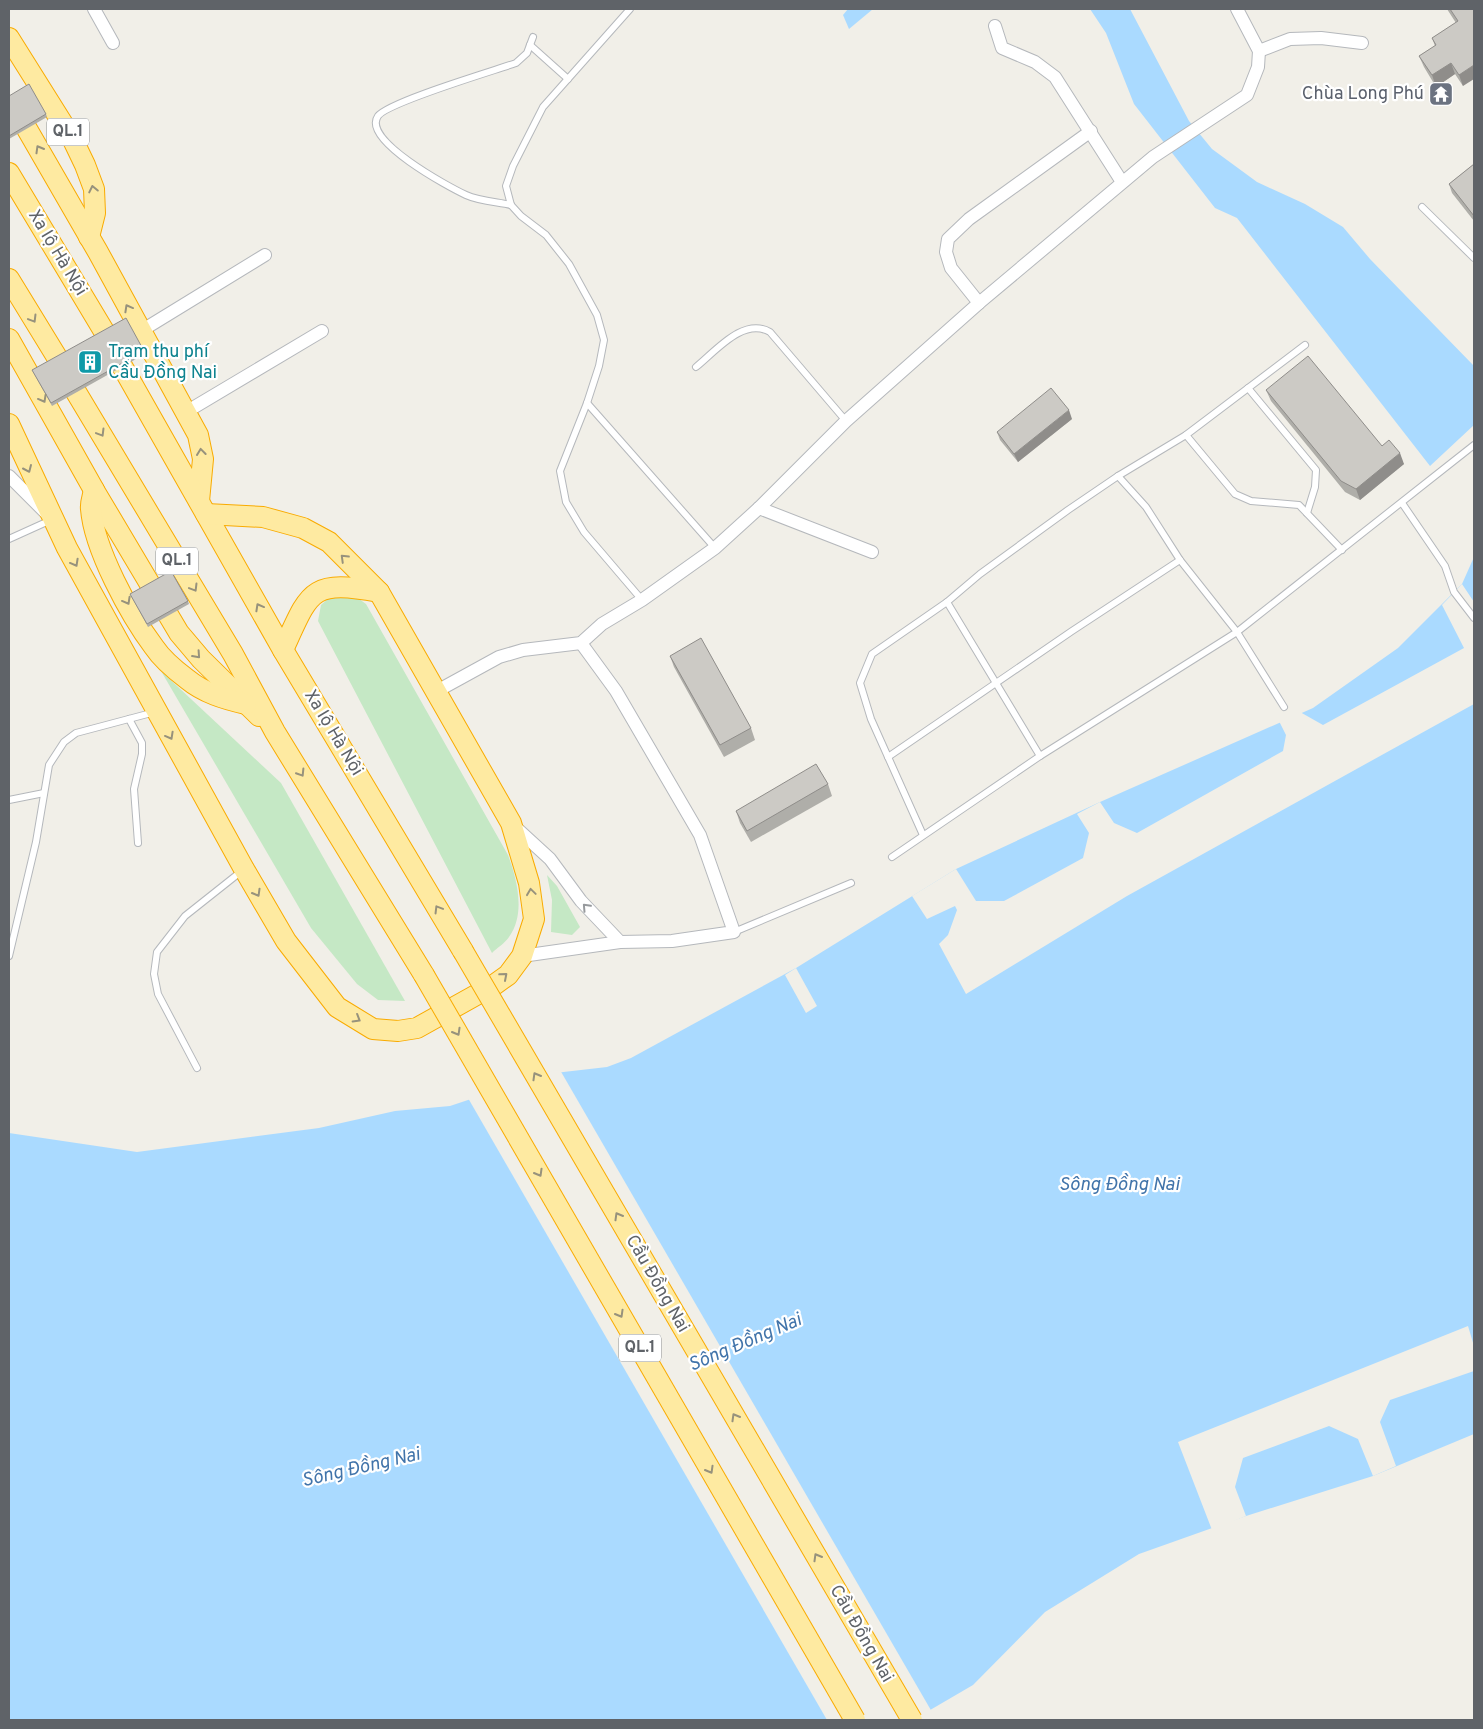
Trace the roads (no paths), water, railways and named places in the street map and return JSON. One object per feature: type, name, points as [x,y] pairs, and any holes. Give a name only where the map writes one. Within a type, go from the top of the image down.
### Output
[{"type":"highway","name":"Xa lộ Hà Nội","points":[[9,38],[68,132],[86,165],[94,189],[96,213],[89,237]]},
{"type":"highway","name":"Xa lộ Hà Nội","points":[[27,129],[198,435],[202,459],[203,507]]},
{"type":"highway","name":"Xa lộ Hà Nội","points":[[9,173],[105,333]]},
{"type":"highway","points":[[9,279],[58,359]]},
{"type":"highway","name":"QL.1","points":[[9,339],[14,358],[179,632],[201,659],[275,732]]},
{"type":"highway","name":"Xa lộ Hà Nội","points":[[122,366],[283,650],[463,951]]},
{"type":"highway","name":"QL.1","points":[[76,392],[233,654],[275,732],[424,975],[855,1720]]},
{"type":"highway","points":[[9,424],[52,519],[156,712],[286,941],[337,1007],[373,1029],[398,1031],[418,1028],[494,985],[508,975],[522,956],[534,920],[529,884],[510,823],[437,691],[379,592],[329,542],[303,528],[263,517],[203,507]]},
{"type":"highway","points":[[94,490],[91,507],[94,529],[102,554],[154,648],[186,679],[202,690],[218,697],[248,705]]},
{"type":"highway","points":[[283,650],[304,605],[316,591],[332,586],[349,586],[379,592]]},
{"type":"highway","name":"Cầu Đồng Nai","points":[[463,951],[912,1720]]},
{"type":"street","points":[[94,9],[113,43]]},
{"type":"street","points":[[437,691],[499,657],[523,650],[581,643],[602,624],[642,600],[715,548],[759,508],[846,421],[979,303],[1062,235],[1122,182],[1162,151],[1247,96],[1258,67],[1259,50],[1237,9]]},
{"type":"street","points":[[995,26],[1002,48],[1035,62],[1055,77],[1122,182]]},
{"type":"street","points":[[1259,50],[1290,39],[1321,38],[1362,43]]},
{"type":"street","points":[[979,303],[951,268],[946,252],[948,239],[969,219],[1091,131]]},
{"type":"street","points":[[141,331],[265,255]]},
{"type":"street","points":[[186,412],[322,331]]},
{"type":"street","points":[[9,476],[52,519]]},
{"type":"street","points":[[759,508],[872,552]]},
{"type":"street","points":[[522,956],[620,942],[672,941],[734,932],[700,835],[616,691],[581,643]]},
{"type":"street","points":[[510,823],[550,859],[581,901],[620,942]]},
{"type":"lane","points":[[630,9],[543,107],[513,166],[506,186],[511,204],[552,242],[569,264],[596,315],[604,340],[599,366],[587,403],[560,471],[566,502],[584,532],[642,600]]},
{"type":"lane","points":[[511,204],[467,196],[424,171],[399,155],[377,131],[376,122],[380,114],[414,97],[516,63],[527,53],[533,37]]},
{"type":"lane","points":[[530,45],[568,79]]},
{"type":"lane","points":[[1422,207],[1474,258]]},
{"type":"lane","points":[[696,367],[738,332],[762,328],[770,332],[846,421]]},
{"type":"lane","points":[[923,835],[871,719],[860,683],[872,654],[947,602],[980,574],[1118,476],[1186,435],[1305,345]]},
{"type":"lane","points":[[1248,388],[1316,470],[1314,487],[1307,513]]},
{"type":"lane","points":[[587,403],[715,548]]},
{"type":"lane","points":[[1186,435],[1235,494],[1251,501],[1299,505],[1342,550]]},
{"type":"lane","points":[[892,857],[1040,756],[1237,632],[1474,445]]},
{"type":"lane","points":[[1118,476],[1146,507],[1180,560],[1237,632],[1284,707]]},
{"type":"lane","points":[[1402,503],[1445,566],[1454,592],[1474,618]]},
{"type":"lane","points":[[9,539],[52,519]]},
{"type":"lane","points":[[888,757],[1072,631],[1180,560]]},
{"type":"lane","points":[[947,602],[1040,756]]},
{"type":"lane","points":[[9,956],[36,842],[49,765],[64,742],[76,733],[156,712]]},
{"type":"lane","points":[[129,719],[142,743],[134,789],[138,843]]},
{"type":"lane","points":[[9,800],[44,792]]},
{"type":"lane","points":[[197,1068],[158,994],[154,974],[157,952],[185,916],[244,869]]},
{"type":"lane","points":[[734,932],[851,883]]},
{"type":"water","points":[[848,9],[873,9],[849,29],[843,15]]},
{"type":"water","points":[[1090,9],[1130,9],[1189,121],[1212,149],[1257,182],[1305,204],[1343,227],[1370,259],[1474,366],[1474,425],[1430,466],[1237,218],[1215,208],[1134,104],[1106,33]]},
{"type":"water","name":"Sông Đồng Nai","points":[[1474,557],[1474,1434],[1373,1476],[1246,1516],[1139,1554],[1045,1612],[973,1685],[913,1720],[9,1720],[9,1133],[137,1152],[319,1128],[395,1111],[450,1106],[546,1074],[607,1067],[631,1058],[796,968],[956,869],[1100,802],[1313,708],[1398,648],[1462,584]]},
{"type":"place","name":"Chùa Long Phú","points":[[1441,94]]},
{"type":"place","name":"Trạm thu phí Cầu Đồng Nai","points":[[90,362]]}]
